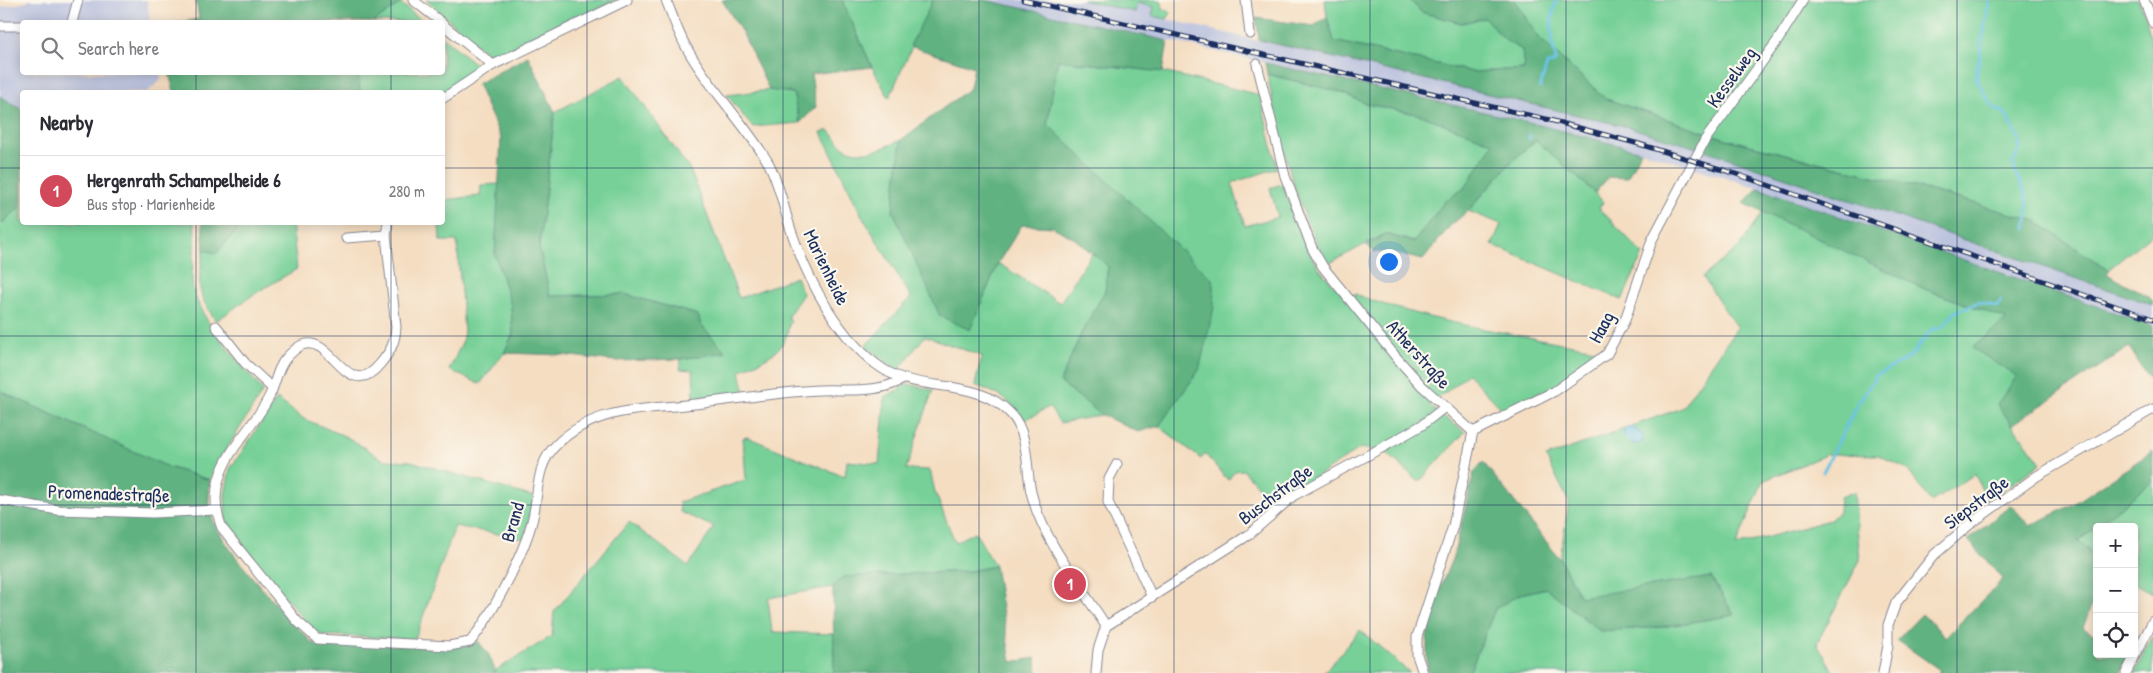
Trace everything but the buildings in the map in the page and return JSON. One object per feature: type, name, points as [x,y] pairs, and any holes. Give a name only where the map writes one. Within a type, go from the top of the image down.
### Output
[{"type":"street","points":[[73,20],[78,0]]},
{"type":"street","points":[[413,0],[438,20]]},
{"type":"street","points":[[445,98],[492,65],[628,0]]},
{"type":"street","name":"Marienheide","points":[[666,0],[688,52],[757,143],[772,170],[793,235],[826,307],[857,346],[884,370],[905,378],[971,390],[1000,404],[1013,416],[1024,440],[1034,505],[1043,527],[1106,626]]},
{"type":"street","points":[[1246,0],[1250,34]]},
{"type":"street","name":"Kesselweg","points":[[1688,174],[1705,140],[1778,40],[1804,0]]},
{"type":"street","points":[[2144,0],[2153,23]]},
{"type":"street","points":[[0,26],[20,26]]},
{"type":"street","points":[[445,26],[492,65]]},
{"type":"street","name":"Atherstraße","points":[[1257,64],[1285,176],[1312,248],[1323,267],[1396,357],[1445,407],[1473,432]]},
{"type":"street","name":"Haag","points":[[1473,432],[1555,391],[1607,354],[1624,320],[1652,240],[1688,174]]},
{"type":"street","points":[[216,510],[217,486],[226,462],[270,395],[276,375],[287,357],[300,346],[309,343],[317,345],[353,376],[364,377],[371,375],[390,351],[395,342],[396,327],[386,235],[388,225]]},
{"type":"street","points":[[346,238],[386,235]]},
{"type":"street","points":[[216,326],[245,363],[272,388]]},
{"type":"street","name":"Brand","points":[[216,510],[222,528],[237,549],[297,621],[316,639],[449,646],[470,642],[492,608],[524,547],[532,523],[538,477],[544,461],[556,445],[575,429],[589,421],[636,408],[694,404],[800,391],[880,388],[894,385],[905,378]]},
{"type":"street","name":"Buschstraße","points":[[1106,626],[1250,534],[1293,496],[1413,430],[1445,407]]},
{"type":"street","name":"Siepstraße","points":[[1883,673],[1888,645],[1888,624],[1896,603],[1934,555],[1969,525],[2038,476],[2153,410]]},
{"type":"street","points":[[1423,673],[1417,655],[1417,637],[1453,526],[1473,432]]},
{"type":"street","points":[[1117,464],[1109,478],[1108,502],[1152,596]]},
{"type":"street","name":"Promenadestraße","points":[[0,500],[58,510],[153,513],[216,510]]},
{"type":"street","points":[[2126,673],[2153,621]]},
{"type":"street","points":[[1096,673],[1098,650],[1106,626]]},
{"type":"shaded area","points":[[29,0],[147,0],[150,20],[20,20],[20,75],[160,75],[161,80],[149,90],[20,90],[20,109],[0,96],[0,7],[28,2]]},
{"type":"shaded area","points":[[985,0],[1082,0],[1135,12],[1137,3],[1154,7],[1153,16],[1628,127],[1720,155],[2153,305],[2153,326],[1758,188],[1641,151],[1434,100]]},
{"type":"green space","points":[[196,0],[405,0],[377,20],[193,20],[199,19]]},
{"type":"green space","points":[[426,0],[617,0],[492,58]]},
{"type":"green space","points":[[722,0],[842,0],[872,67],[811,74],[816,107],[800,123],[793,93],[769,90],[743,34]]},
{"type":"green space","points":[[842,0],[933,0],[889,98],[872,67]]},
{"type":"green space","points":[[933,0],[985,0],[1168,41],[1163,72],[1058,60],[1047,124],[1213,280],[1214,307],[1199,370],[1159,426],[1138,432],[1102,415],[1060,382],[1081,334],[1105,291],[1108,266],[1075,239],[1053,227],[1022,225],[998,263],[970,330],[940,316],[893,211],[901,140],[970,88],[974,67],[910,46]]},
{"type":"green space","points":[[1082,0],[1161,0],[1163,8],[1171,13],[1167,19],[1152,16],[1154,7],[1137,3],[1135,12]]},
{"type":"green space","points":[[1325,0],[1410,0],[1421,12],[1461,23],[1485,18],[1505,40],[1522,50],[1524,69],[1473,72],[1334,41],[1327,17]]},
{"type":"green space","points":[[1410,0],[1514,0],[1540,39],[1606,99],[1726,139],[1932,191],[2036,221],[2108,270],[2107,274],[2148,296],[2153,301],[2153,305],[1720,155],[1628,127],[1259,40],[1256,18],[1314,26],[1327,17],[1334,41],[1473,72],[1524,69],[1522,50],[1505,40],[1485,18],[1461,23],[1421,12]]},
{"type":"green space","points":[[1514,0],[2138,0],[2145,16],[2151,41],[2153,66],[2153,233],[2108,270],[2035,221],[1932,191],[1726,139],[1606,99],[1540,39]]},
{"type":"green space","points":[[400,3],[421,20],[377,20]]},
{"type":"green space","points":[[445,39],[479,67],[445,95],[445,90],[360,90],[358,75],[445,75]]},
{"type":"green space","points":[[528,56],[555,112],[539,247],[550,296],[624,294],[698,315],[701,325],[726,352],[681,359],[615,361],[562,355],[504,353],[513,334],[511,305],[495,255],[501,138],[477,84]]},
{"type":"green space","points":[[1058,60],[1163,72],[1260,95],[1277,168],[1232,183],[1245,226],[1278,217],[1270,188],[1282,184],[1308,250],[1320,270],[1349,301],[1355,294],[1446,321],[1605,351],[1554,387],[1502,409],[1468,374],[1429,406],[1465,432],[1419,482],[1387,453],[1361,448],[1274,504],[1243,470],[1235,471],[1228,480],[1205,454],[1201,459],[1159,426],[1199,370],[1047,124]]},
{"type":"green space","points":[[1265,63],[1524,121],[1641,151],[1627,178],[1608,177],[1595,193],[1536,140],[1513,160],[1468,211],[1450,226],[1423,260],[1388,252],[1374,252],[1367,245],[1385,234],[1414,242],[1446,200],[1465,188],[1493,143],[1421,115],[1367,104],[1340,92],[1267,74]]},
{"type":"green space","points":[[1267,74],[1340,92],[1367,104],[1421,115],[1494,143],[1465,188],[1446,200],[1414,242],[1385,234],[1328,264],[1316,242],[1297,196],[1283,148]]},
{"type":"green space","points":[[170,75],[358,75],[360,90],[173,90]]},
{"type":"green space","points":[[623,76],[690,170],[739,298],[796,277],[803,294],[788,316],[791,322],[779,349],[740,371],[745,393],[694,398],[693,370],[680,369],[681,359],[726,352],[701,325],[698,315],[624,294],[550,296],[539,247],[555,112]]},
{"type":"green space","points":[[769,90],[793,93],[800,123],[752,127],[727,95]]},
{"type":"green space","points":[[0,96],[20,109],[20,207],[0,225]]},
{"type":"green space","points":[[829,130],[845,148],[859,152],[873,151],[901,140],[893,211],[970,329],[998,263],[1060,303],[1092,253],[1108,265],[1105,291],[1081,334],[1060,382],[1102,415],[1060,423],[1049,407],[1023,421],[1013,407],[1003,398],[975,385],[982,356],[925,336],[898,371],[865,346],[911,297],[862,216],[821,132]]},
{"type":"green space","points":[[1536,140],[1595,193],[1603,202],[1599,208],[1643,254],[1622,300],[1492,245],[1501,224],[1468,211],[1513,160]]},
{"type":"green space","points":[[500,184],[495,255],[511,305],[513,334],[504,353],[480,384],[449,370],[462,343],[464,331],[457,241],[440,241],[439,225],[445,225],[445,200],[480,196],[481,185]]},
{"type":"green space","points":[[1758,188],[2153,326],[2153,385],[2129,347],[2012,425],[1997,404],[2017,376],[1972,348],[2007,319],[1927,290],[1743,203]]},
{"type":"green space","points":[[20,207],[20,225],[194,225],[192,280],[194,294],[209,323],[263,391],[221,458],[210,480],[168,467],[0,391],[0,225]]},
{"type":"green space","points":[[1764,211],[1927,290],[2007,319],[2018,376],[1997,404],[2041,463],[1987,501],[1975,474],[1931,502],[1907,469],[1878,455],[1828,454],[1763,481],[1736,546],[1830,520],[1839,512],[1840,497],[1854,492],[1860,560],[1817,643],[1834,673],[1469,673],[1495,609],[1520,594],[1547,588],[1600,631],[1662,627],[1734,615],[1711,577],[1580,598],[1560,559],[1569,502],[1546,457],[1682,408],[1737,328],[1703,277],[1739,247]]},
{"type":"green space","points":[[202,225],[242,225],[216,253],[204,250]]},
{"type":"green space","points":[[242,225],[292,225],[297,269],[256,293],[216,321],[201,295],[200,272],[204,250],[217,253]]},
{"type":"green space","points":[[908,384],[933,390],[906,469],[930,470],[935,492],[955,542],[975,532],[995,566],[969,571],[843,577],[833,587],[768,598],[772,632],[835,634],[834,673],[496,673],[496,670],[552,636],[554,612],[629,522],[688,566],[714,527],[680,512],[679,502],[746,480],[743,438],[747,437],[845,477],[847,461],[879,464],[885,397]]},
{"type":"green space","points":[[0,391],[168,467],[210,480],[209,507],[214,522],[224,540],[253,578],[313,644],[469,646],[478,641],[489,655],[496,673],[0,673]]},
{"type":"green space","points":[[277,399],[304,419],[347,437],[384,460],[410,461],[534,497],[524,539],[455,526],[415,639],[321,635],[311,628],[236,538],[226,519],[225,495],[230,469]]},
{"type":"green space","points":[[2153,451],[2153,481],[2100,523],[2093,523],[2093,529],[2078,541],[2093,556],[2093,579],[2090,588],[2093,590],[2093,601],[2083,628],[2093,634],[2093,658],[2128,658],[2120,673],[1938,673],[1940,670],[1897,640],[1922,614],[1946,637],[2003,579],[1968,540],[2011,505],[2030,526],[2074,504]]},
{"type":"green space","points":[[1483,462],[1560,559],[1580,597],[1711,577],[1734,615],[1662,627],[1600,631],[1546,588],[1520,594],[1495,609],[1469,673],[1431,673],[1427,670],[1427,638],[1434,603],[1454,554],[1474,472]]},
{"type":"green space","points":[[2153,481],[2153,593],[2138,585],[2138,523],[2100,523]]},
{"type":"green space","points":[[2093,529],[2093,556],[2089,550],[2078,541]]},
{"type":"green space","points":[[995,566],[1011,662],[1036,658],[1037,673],[834,673],[833,587],[842,577],[969,571]]},
{"type":"green space","points":[[1360,630],[1410,673],[1324,673]]},
{"type":"green space","points":[[2153,636],[2153,673],[2134,673]]},
{"type":"water","points":[[1631,426],[1643,435],[1643,442],[1634,444],[1626,439],[1623,433],[1627,427]]},
{"type":"waterway","points":[[1540,88],[1547,64],[1554,63],[1556,59],[1552,29],[1554,6],[1557,0]]},
{"type":"waterway","points":[[1989,0],[1976,78],[1991,104],[1995,109],[2004,112],[2019,138],[2020,148],[2013,163],[2027,201],[2028,215],[2026,228]]},
{"type":"waterway","points":[[1529,139],[1530,135]]},
{"type":"waterway","points":[[1823,472],[1858,403],[1877,375],[1910,357],[1932,329],[1941,328],[1955,312],[1979,302],[1998,307],[2001,300]]},
{"type":"railway","points":[[1023,0],[1546,119],[1639,144],[1733,173],[2153,319]]},
{"type":"place","name":"Hergenrath Schampelheide 6","points":[[1070,584]]}]
